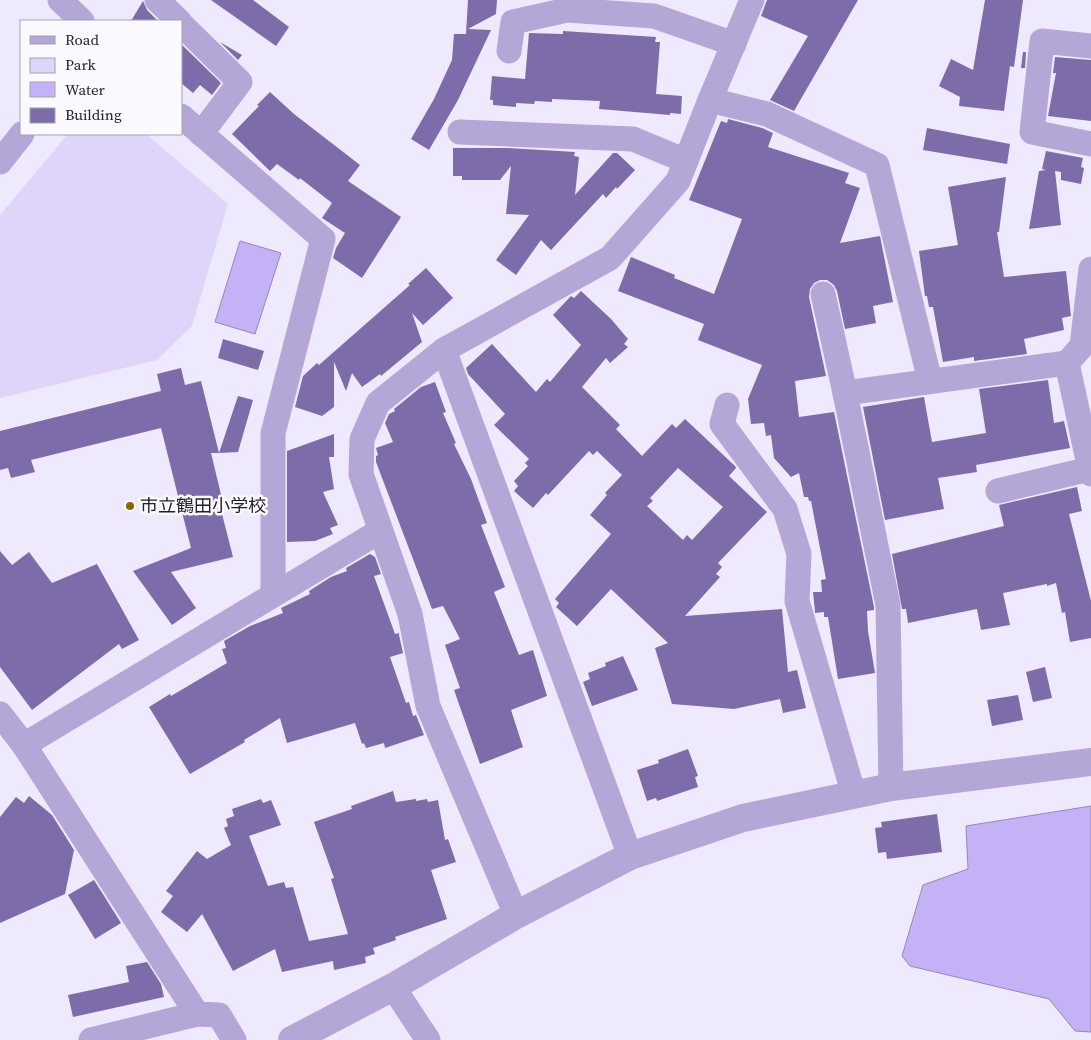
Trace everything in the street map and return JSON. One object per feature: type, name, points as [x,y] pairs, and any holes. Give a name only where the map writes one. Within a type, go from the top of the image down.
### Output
[{"type":"street","points":[[157,0],[178,20]]},
{"type":"street","points":[[516,915],[428,706],[410,614],[361,474],[362,438],[378,403],[444,350],[610,258],[678,182],[752,0]]},
{"type":"street","points":[[509,51],[513,22],[567,10],[607,6],[654,16],[734,44]]},
{"type":"street","points":[[182,24],[240,82],[201,134]]},
{"type":"street","points":[[1091,46],[1042,41],[1032,132],[1091,144]]},
{"type":"street","points":[[710,100],[767,114],[877,165],[930,381]]},
{"type":"street","points":[[182,117],[323,239],[273,434],[273,595]]},
{"type":"street","points":[[460,132],[633,139],[686,161]]},
{"type":"street","points":[[0,162],[21,135]]},
{"type":"street","points":[[998,491],[1090,471],[1080,352],[1091,270]]},
{"type":"street","points":[[824,294],[888,605],[891,787]]},
{"type":"street","points":[[444,350],[630,856]]},
{"type":"street","points":[[845,393],[930,381],[1080,352]]},
{"type":"street","points":[[728,405],[722,424],[785,509],[799,554],[797,601],[854,795]]},
{"type":"street","points":[[24,745],[380,531]]},
{"type":"street","points":[[0,714],[24,745],[197,1014]]},
{"type":"street","points":[[292,1040],[393,987],[516,915],[630,856],[743,818],[891,787],[1091,762]]},
{"type":"street","points":[[393,987],[428,1040]]},
{"type":"street","points":[[91,1040],[197,1014],[219,1015],[234,1040]]},
{"type":"green space","points":[[67,135],[147,135],[228,204],[192,326],[157,360],[0,398],[0,215]]},
{"type":"water","points":[[240,241],[281,253],[255,334],[215,322]]},
{"type":"water","points":[[1091,806],[1091,1032],[1075,1031],[1049,999],[910,966],[902,956],[923,885],[968,869],[966,826]]},
{"type":"building","points":[[211,0],[253,0],[289,27],[276,46]]},
{"type":"building","points":[[468,0],[497,0],[496,14],[468,29],[491,30],[458,100],[429,150],[411,139],[434,99],[452,60],[454,34],[466,34]]},
{"type":"building","points":[[767,0],[858,0],[794,111],[770,100],[808,36],[761,16]]},
{"type":"building","points":[[985,0],[1023,0],[1014,67],[1010,66],[1004,111],[959,106],[960,97],[939,86],[951,59],[973,70]]},
{"type":"building","points":[[143,1],[147,10],[157,20],[132,20]]},
{"type":"building","points":[[563,31],[656,37],[655,42],[660,42],[656,94],[682,96],[681,114],[670,113],[670,115],[599,109],[600,101],[552,99],[552,102],[535,101],[534,104],[516,103],[516,107],[493,105],[493,100],[490,100],[492,76],[525,79],[529,33],[563,34]]},
{"type":"building","points":[[220,42],[242,55],[238,60]]},
{"type":"building","points":[[182,45],[221,83],[212,95],[200,85],[193,93],[182,84]]},
{"type":"building","points":[[1023,52],[1026,52],[1025,68],[1021,68]]},
{"type":"building","points":[[1055,57],[1091,60],[1091,121],[1048,116],[1056,73],[1053,73]]},
{"type":"building","points":[[270,92],[294,114],[360,165],[348,181],[401,217],[362,278],[333,258],[336,248],[345,233],[322,218],[332,203],[300,178],[299,180],[277,164],[270,171],[232,134]]},
{"type":"building","points":[[728,119],[762,128],[773,133],[768,147],[849,173],[845,183],[860,188],[840,243],[880,236],[893,302],[873,306],[876,323],[845,329],[834,285],[827,280],[820,280],[814,283],[810,289],[809,297],[826,376],[795,381],[799,417],[834,412],[874,607],[874,610],[867,611],[868,631],[875,673],[838,679],[828,617],[824,617],[824,612],[815,613],[813,592],[822,592],[821,580],[826,579],[811,501],[809,501],[808,497],[804,497],[799,473],[791,477],[774,458],[771,435],[766,436],[764,423],[751,424],[748,399],[762,365],[698,340],[704,324],[618,291],[631,257],[675,275],[674,278],[714,294],[742,219],[689,200],[721,121],[727,123]]},
{"type":"building","points":[[927,128],[1010,144],[1007,164],[923,150]]},
{"type":"building","points":[[453,148],[507,148],[575,152],[574,156],[579,157],[575,195],[613,153],[617,153],[635,170],[606,198],[603,194],[551,250],[541,240],[516,275],[496,260],[529,215],[506,214],[511,166],[500,180],[462,180],[462,176],[453,176]]},
{"type":"building","points":[[1046,151],[1083,158],[1081,167],[1084,168],[1081,184],[1061,180],[1061,172],[1055,171],[1061,225],[1029,229],[1039,171],[1046,170],[1042,169]]},
{"type":"building","points":[[1006,177],[999,232],[997,232],[1004,277],[1066,271],[1071,316],[1062,318],[1064,330],[1024,339],[1027,354],[974,361],[974,357],[943,362],[933,307],[929,307],[927,296],[925,296],[919,251],[958,245],[948,187]]},
{"type":"building","points":[[426,268],[453,298],[423,325],[412,313],[422,342],[381,376],[380,374],[362,387],[352,373],[346,391],[334,362],[334,407],[322,416],[295,407],[303,376],[317,363],[319,365],[410,285],[408,284]]},
{"type":"building","points":[[581,291],[611,319],[628,339],[624,344],[628,347],[610,363],[606,358],[582,387],[620,425],[616,429],[642,456],[672,424],[676,428],[685,419],[735,466],[736,468],[729,476],[767,512],[718,563],[722,567],[716,574],[720,577],[685,616],[782,609],[788,672],[797,670],[806,708],[783,713],[780,699],[734,709],[672,704],[655,648],[668,643],[611,589],[577,626],[556,607],[559,603],[555,599],[611,534],[590,515],[607,495],[605,493],[622,475],[597,451],[593,455],[589,451],[548,495],[546,493],[533,508],[514,491],[518,486],[514,481],[528,466],[525,463],[529,459],[494,425],[505,414],[468,374],[466,368],[492,344],[536,392],[547,379],[550,382],[581,345],[553,315],[571,296],[574,298]],"holes":[[[678,468],[723,507],[692,540],[687,535],[683,540],[647,506],[653,501],[650,498]]]},
{"type":"building","points":[[223,339],[264,351],[258,370],[218,358]]},
{"type":"building","points":[[181,368],[185,385],[201,381],[219,453],[211,453],[224,507],[221,507],[221,510],[233,557],[171,572],[196,608],[172,625],[133,571],[191,548],[161,428],[31,460],[35,472],[11,478],[8,468],[0,470],[0,431],[161,391],[157,374]]},
{"type":"building","points":[[1048,380],[1054,423],[1064,421],[1070,448],[976,465],[977,472],[938,478],[944,509],[885,520],[863,407],[924,397],[932,442],[986,433],[979,389]]},
{"type":"building","points":[[435,382],[446,412],[443,413],[456,443],[454,444],[471,479],[487,523],[481,525],[505,587],[494,592],[519,655],[533,650],[547,696],[511,710],[523,747],[480,764],[454,690],[460,688],[445,645],[460,639],[443,606],[432,609],[376,462],[376,456],[378,455],[376,448],[393,442],[385,423],[389,414],[395,411],[394,409],[421,387]]},
{"type":"building","points":[[238,396],[253,400],[238,452],[219,453]]},
{"type":"building","points":[[334,434],[334,457],[329,457],[334,489],[323,492],[338,525],[330,528],[333,534],[315,541],[287,542],[287,451]]},
{"type":"building","points":[[1077,487],[1082,511],[1069,514],[1091,601],[1091,638],[1070,642],[1065,612],[1062,613],[1056,583],[1003,593],[1010,625],[981,630],[977,609],[908,623],[906,609],[902,609],[892,554],[1004,526],[999,505]]},
{"type":"building","points":[[0,551],[12,565],[29,552],[52,583],[97,564],[139,640],[122,649],[119,644],[32,710],[0,667]]},
{"type":"building","points":[[370,554],[375,557],[381,574],[374,576],[395,634],[399,633],[403,653],[390,657],[406,703],[409,702],[413,716],[416,715],[424,735],[385,748],[384,743],[366,748],[364,743],[362,744],[355,723],[287,743],[280,718],[244,740],[245,742],[190,774],[149,707],[227,663],[222,649],[226,648],[224,641],[250,626],[283,613],[281,608],[310,594],[309,591],[331,577],[347,571],[346,568]]},
{"type":"building","points":[[623,656],[638,690],[592,706],[583,682],[590,679],[588,673],[606,666],[605,663]]},
{"type":"building","points":[[1045,667],[1052,698],[1033,702],[1026,672]]},
{"type":"building","points":[[1018,695],[1023,720],[992,726],[987,700]]},
{"type":"building","points":[[688,749],[698,776],[695,777],[698,787],[657,801],[656,798],[647,801],[637,770],[659,763],[658,760]]},
{"type":"building","points":[[393,791],[396,802],[416,799],[416,801],[427,799],[428,802],[438,800],[445,840],[448,839],[456,862],[431,870],[447,919],[395,937],[396,940],[373,948],[375,954],[365,957],[366,963],[334,970],[333,961],[282,972],[275,949],[233,971],[202,914],[187,932],[161,912],[173,896],[166,891],[197,851],[207,859],[231,845],[224,828],[228,826],[226,819],[234,816],[232,809],[261,799],[263,803],[271,800],[281,825],[249,836],[268,886],[284,882],[286,888],[293,887],[309,941],[348,934],[331,879],[334,878],[314,822],[352,809],[351,806]]},
{"type":"building","points":[[29,796],[52,815],[74,850],[65,894],[0,923],[0,817],[16,797],[24,803]]},
{"type":"building","points":[[937,814],[942,852],[887,859],[886,852],[878,853],[875,828],[882,827],[881,822]]},
{"type":"building","points":[[94,880],[121,923],[95,939],[68,895]]},
{"type":"building","points":[[147,962],[161,984],[164,997],[73,1017],[68,995],[129,982],[126,966]]},
{"type":"place","name":"市立鶴田小学校","points":[[130,506]]}]
